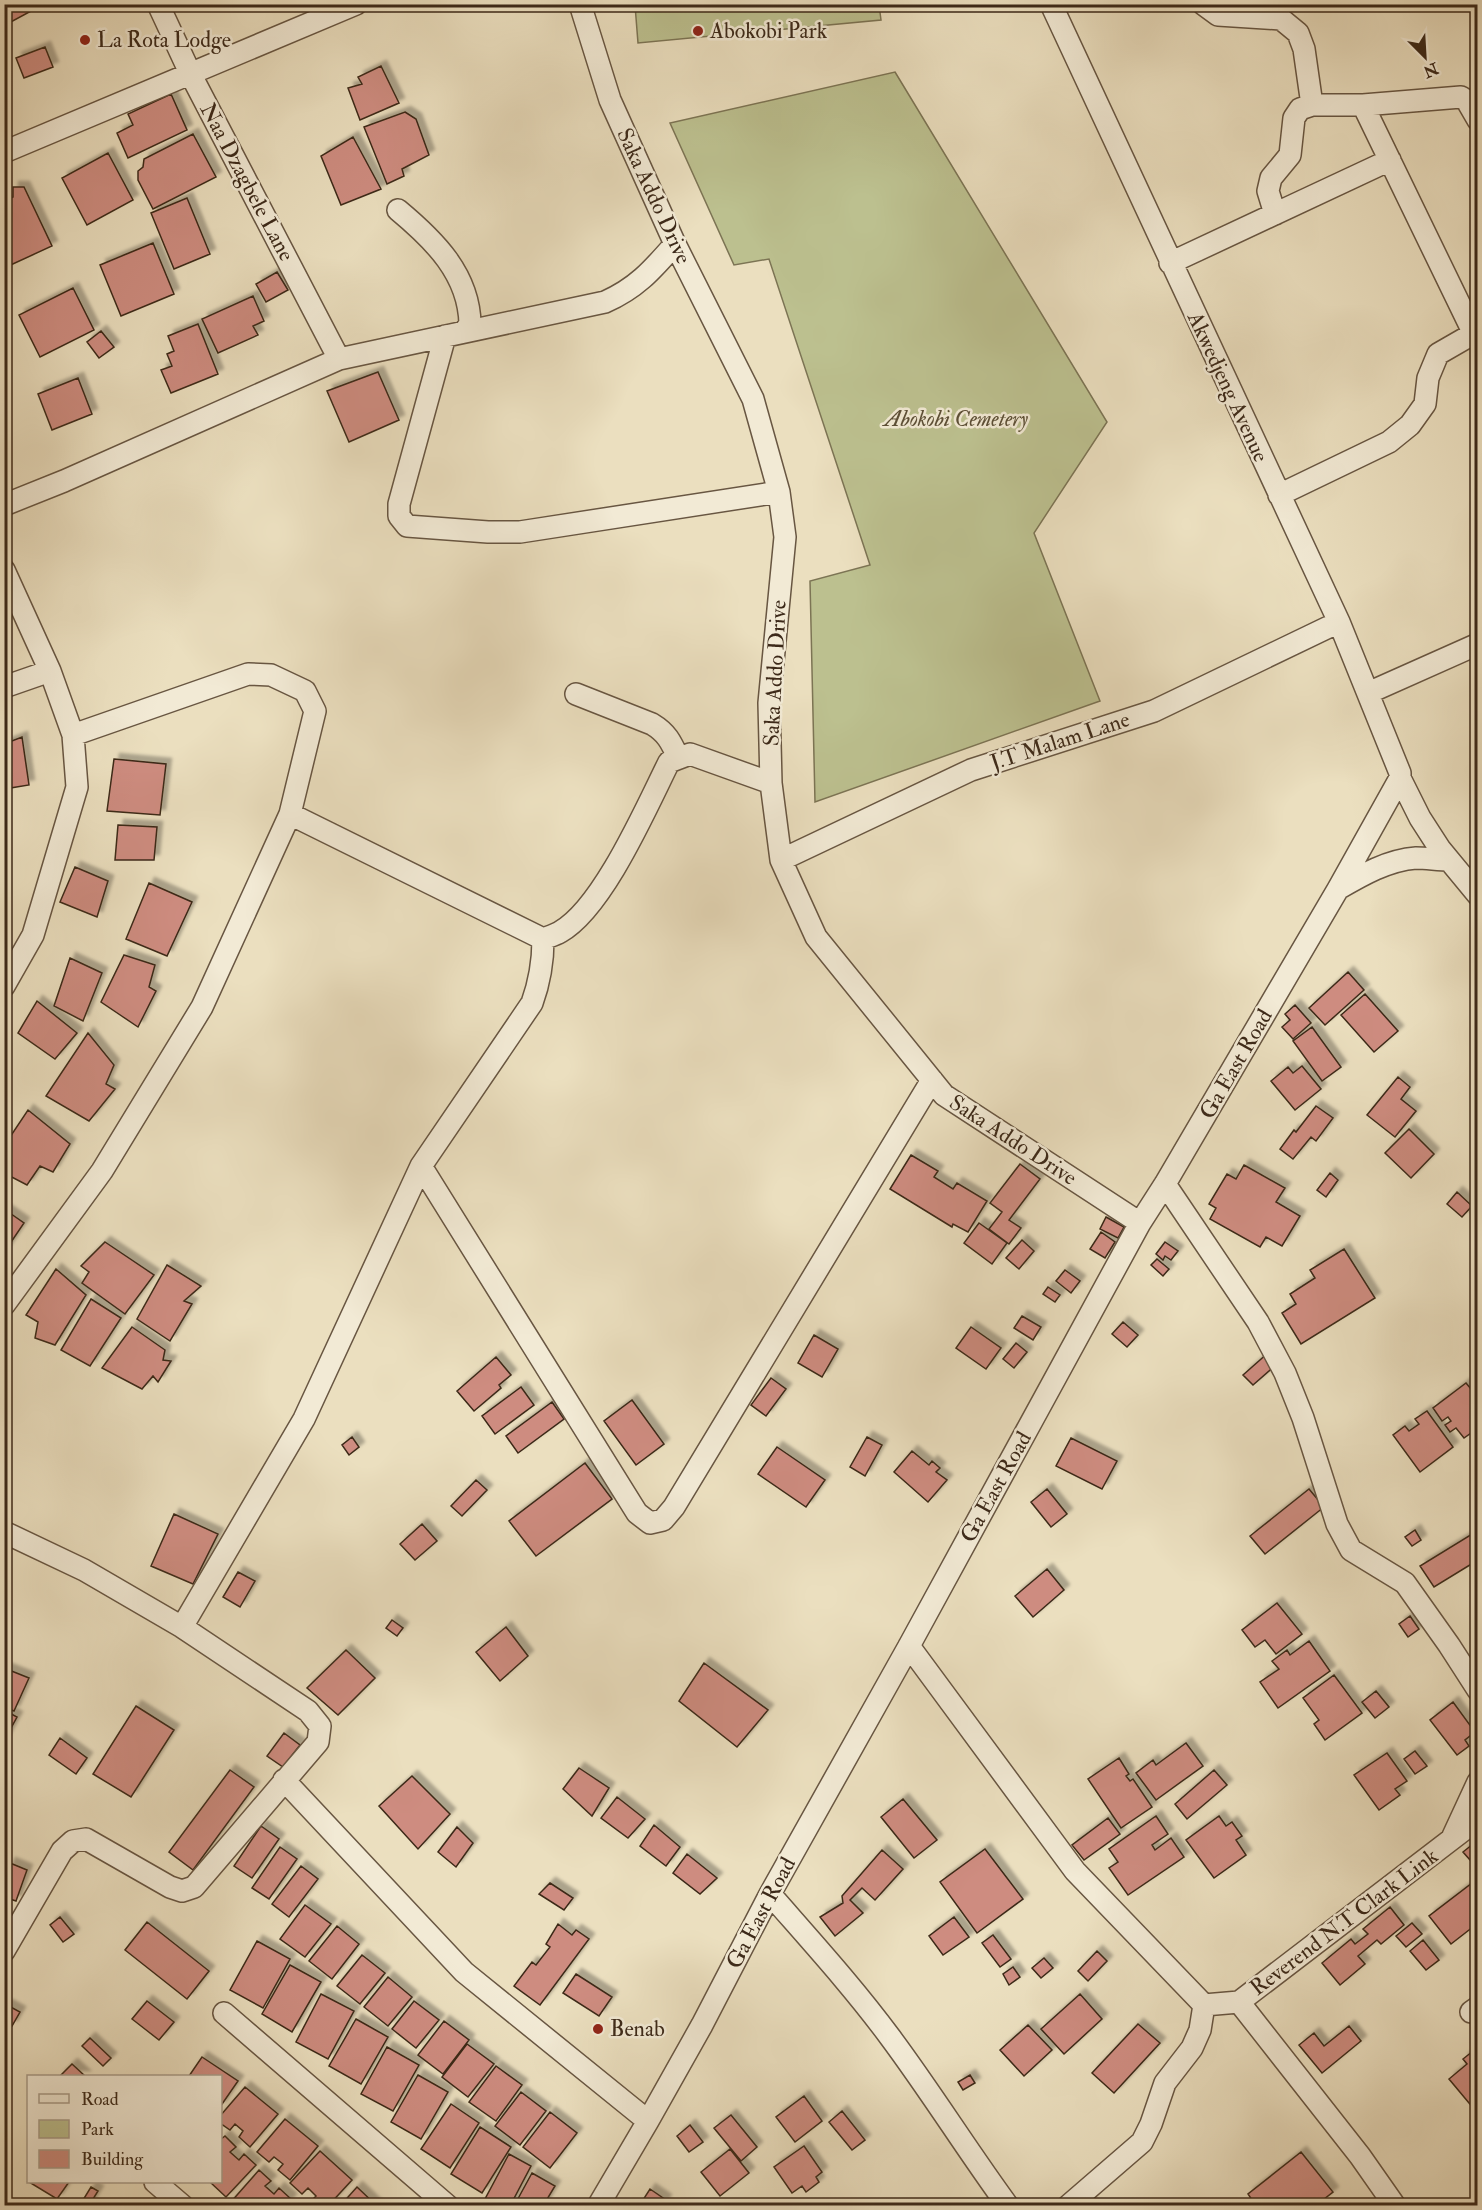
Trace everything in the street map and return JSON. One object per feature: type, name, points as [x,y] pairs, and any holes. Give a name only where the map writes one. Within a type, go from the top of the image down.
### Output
[{"type":"street","name":"Naa Dzagbele Lane","points":[[158,4],[191,75],[339,359]]},
{"type":"street","points":[[4,152],[356,4]]},
{"type":"street","name":"Saka Addo Drive","points":[[580,4],[610,100],[675,244],[753,399],[779,492],[785,537],[769,703],[771,783],[782,860],[816,937],[944,1095],[1140,1223]]},
{"type":"street","name":"Akwedjeng Avenue","points":[[1051,4],[1339,622],[1400,775],[1420,818],[1449,860],[1478,895]]},
{"type":"street","points":[[1203,4],[1218,15],[1281,19],[1298,33],[1304,49],[1312,105]]},
{"type":"street","points":[[1275,214],[1268,191],[1271,178],[1290,155],[1294,118],[1300,110],[1312,105],[1363,105],[1461,97],[1467,101],[1478,120]]},
{"type":"street","points":[[1279,495],[1389,442],[1410,425],[1425,404],[1428,378],[1438,354],[1475,332],[1470,305],[1390,160],[1363,105]]},
{"type":"street","points":[[1170,263],[1390,160]]},
{"type":"street","points":[[398,210],[425,233],[450,261],[470,310],[470,324],[455,334],[399,504],[399,516],[407,526],[520,532],[779,492]]},
{"type":"street","points":[[4,505],[64,481],[339,359],[605,302],[621,296],[641,282],[675,244]]},
{"type":"street","points":[[4,570],[50,671],[73,735],[77,787],[33,934],[4,986]]},
{"type":"street","name":"J.T Malam Lane","points":[[782,860],[971,770],[1154,711],[1339,622]]},
{"type":"street","points":[[1368,693],[1478,644]]},
{"type":"street","points":[[4,687],[50,671]]},
{"type":"street","points":[[4,1305],[102,1171],[202,1006],[290,814],[315,711],[305,691],[272,675],[248,674],[73,735]]},
{"type":"street","points":[[576,694],[663,730],[670,738],[678,757]]},
{"type":"street","points":[[290,814],[543,939],[560,932],[588,905],[624,852],[669,762],[690,754],[771,783]]},
{"type":"street","name":"Ga East Road","points":[[597,2205],[702,2025],[770,1894],[909,1646],[1140,1223],[1166,1184],[1338,889],[1400,775]]},
{"type":"street","points":[[1338,889],[1387,864],[1416,858],[1449,860]]},
{"type":"street","points":[[182,1627],[303,1419],[421,1166],[532,1003],[540,982],[543,939]]},
{"type":"street","points":[[421,1166],[637,1513],[650,1523],[663,1520],[674,1507],[932,1080]]},
{"type":"street","points":[[1166,1184],[1258,1322],[1285,1373],[1303,1418],[1337,1524],[1352,1550],[1405,1583],[1478,1690]]},
{"type":"street","points":[[4,1532],[84,1570],[182,1627],[308,1711],[320,1726],[318,1742],[194,1887],[183,1891],[170,1887],[86,1839],[73,1841],[62,1851],[4,1951]]},
{"type":"street","points":[[909,1646],[1075,1871],[1203,2005]]},
{"type":"street","points":[[284,1780],[464,1972],[648,2121]]},
{"type":"street","points":[[1451,1841],[1478,1782]]},
{"type":"street","name":"Reverend N.T Clark Link","points":[[1239,2002],[1478,1819]]},
{"type":"street","points":[[770,1894],[865,2004],[1008,2205]]},
{"type":"street","points":[[1203,2005],[1239,2002],[1360,2156],[1395,2205]]},
{"type":"street","points":[[1068,2205],[1142,2142],[1151,2124],[1165,2083],[1192,2048],[1200,2030],[1203,2005]]},
{"type":"street","points":[[224,2013],[448,2205]]},
{"type":"street","points":[[156,2183],[183,2205]]},
{"type":"green space","name":"Abokobi Park","points":[[635,5],[879,5],[881,20],[638,43]]},
{"type":"green space","name":"Abokobi Cemetery","points":[[895,72],[1107,422],[1034,533],[1100,701],[815,802],[810,581],[870,565],[769,259],[734,265],[670,123]]},
{"type":"building","points":[[4,4],[29,4],[33,10],[9,23],[4,13]]},
{"type":"building","points":[[45,47],[53,67],[24,78],[16,58]]},
{"type":"building","points":[[381,66],[399,103],[360,120],[348,88],[362,84],[358,77]]},
{"type":"building","points":[[171,94],[187,130],[128,158],[117,133],[133,125],[128,114]]},
{"type":"building","points":[[405,112],[416,119],[429,155],[402,169],[404,176],[387,184],[364,127]]},
{"type":"building","points":[[193,134],[216,177],[153,209],[138,180],[138,171],[143,167],[144,159]]},
{"type":"building","points":[[353,137],[381,189],[341,205],[321,156]]},
{"type":"building","points":[[108,153],[133,200],[87,225],[62,178]]},
{"type":"building","points":[[13,187],[24,187],[52,246],[4,268],[4,201],[13,197]]},
{"type":"building","points":[[187,198],[210,254],[174,269],[151,213]]},
{"type":"building","points":[[153,243],[174,294],[121,316],[100,265]]},
{"type":"building","points":[[277,272],[288,290],[266,302],[256,284]]},
{"type":"building","points":[[73,288],[94,330],[40,357],[19,315]]},
{"type":"building","points":[[253,296],[264,321],[253,326],[258,335],[218,353],[202,319]]},
{"type":"building","points":[[198,324],[218,374],[171,393],[161,370],[172,366],[167,354],[174,351],[168,336]]},
{"type":"building","points":[[101,331],[114,347],[99,358],[87,342]]},
{"type":"building","points":[[378,372],[399,420],[349,442],[327,391]]},
{"type":"building","points":[[78,378],[92,414],[52,430],[38,394]]},
{"type":"building","points":[[22,737],[29,785],[4,789],[4,744]]},
{"type":"building","points":[[114,759],[166,764],[160,815],[107,811]]},
{"type":"building","points":[[118,825],[157,827],[154,860],[115,860]]},
{"type":"building","points":[[75,867],[108,881],[97,917],[60,902]]},
{"type":"building","points":[[149,883],[192,902],[167,956],[126,939]]},
{"type":"building","points":[[124,955],[155,965],[149,987],[156,991],[138,1027],[101,1002]]},
{"type":"building","points":[[70,958],[102,973],[83,1021],[54,1006]]},
{"type":"building","points":[[1348,972],[1364,990],[1325,1025],[1309,1008]]},
{"type":"building","points":[[1365,994],[1398,1031],[1374,1052],[1341,1015]]},
{"type":"building","points":[[37,1001],[77,1033],[55,1059],[18,1033]]},
{"type":"building","points":[[1295,1005],[1311,1023],[1293,1039],[1282,1027],[1290,1020],[1285,1014]]},
{"type":"building","points":[[1312,1027],[1341,1067],[1322,1081],[1293,1041]]},
{"type":"building","points":[[88,1033],[114,1065],[106,1084],[115,1089],[89,1121],[46,1096]]},
{"type":"building","points":[[1302,1066],[1321,1089],[1295,1110],[1271,1081],[1288,1067],[1293,1073]]},
{"type":"building","points":[[1398,1077],[1410,1087],[1401,1099],[1416,1111],[1395,1137],[1367,1115]]},
{"type":"building","points":[[1316,1106],[1333,1118],[1316,1141],[1311,1137],[1293,1159],[1280,1149]]},
{"type":"building","points":[[28,1110],[70,1144],[53,1172],[40,1166],[27,1185],[4,1173],[4,1146]]},
{"type":"building","points":[[1409,1129],[1434,1154],[1411,1178],[1385,1153]]},
{"type":"building","points":[[911,1155],[938,1171],[934,1177],[953,1189],[957,1183],[987,1201],[968,1232],[953,1224],[952,1227],[890,1189]]},
{"type":"building","points":[[1020,1164],[1040,1179],[1009,1220],[1021,1228],[1009,1244],[989,1229],[1002,1212],[990,1203]]},
{"type":"building","points":[[1244,1165],[1285,1188],[1276,1202],[1300,1216],[1282,1246],[1266,1237],[1260,1247],[1210,1219],[1216,1208],[1209,1204],[1227,1174],[1236,1179]]},
{"type":"building","points":[[1330,1173],[1338,1180],[1326,1197],[1317,1190]]},
{"type":"building","points":[[1457,1192],[1472,1206],[1462,1217],[1447,1204]]},
{"type":"building","points":[[4,1209],[24,1223],[5,1251],[4,1250]]},
{"type":"building","points":[[1106,1217],[1124,1227],[1118,1238],[1100,1229]]},
{"type":"building","points":[[979,1223],[1007,1243],[992,1264],[964,1243]]},
{"type":"building","points":[[1101,1232],[1115,1242],[1105,1258],[1090,1249]]},
{"type":"building","points":[[1022,1240],[1034,1251],[1019,1269],[1006,1258]]},
{"type":"building","points":[[105,1242],[154,1275],[125,1314],[82,1283],[89,1272],[81,1266]]},
{"type":"building","points":[[1165,1242],[1178,1251],[1171,1260],[1165,1256],[1163,1260],[1156,1254]]},
{"type":"building","points":[[1344,1249],[1375,1298],[1301,1344],[1282,1313],[1296,1304],[1290,1294],[1315,1278],[1310,1270]]},
{"type":"building","points":[[1157,1259],[1169,1269],[1163,1276],[1151,1265]]},
{"type":"building","points":[[167,1265],[201,1286],[184,1301],[192,1304],[170,1341],[137,1319]]},
{"type":"building","points":[[56,1269],[86,1295],[55,1345],[35,1338],[38,1322],[26,1315]]},
{"type":"building","points":[[1065,1270],[1080,1281],[1071,1293],[1056,1281]]},
{"type":"building","points":[[1048,1287],[1060,1295],[1055,1302],[1043,1294]]},
{"type":"building","points":[[91,1299],[121,1318],[90,1366],[61,1350]]},
{"type":"building","points":[[1022,1316],[1041,1327],[1033,1340],[1014,1328]]},
{"type":"building","points":[[1123,1322],[1138,1335],[1127,1347],[1112,1334]]},
{"type":"building","points":[[132,1327],[165,1350],[163,1360],[171,1361],[158,1382],[153,1376],[142,1389],[102,1368]]},
{"type":"building","points":[[971,1327],[1001,1348],[986,1369],[956,1348]]},
{"type":"building","points":[[814,1335],[838,1349],[822,1377],[798,1363]]},
{"type":"building","points":[[1016,1343],[1027,1352],[1014,1368],[1003,1359]]},
{"type":"building","points":[[1269,1352],[1278,1363],[1253,1385],[1243,1375]]},
{"type":"building","points":[[496,1357],[511,1375],[499,1385],[501,1388],[474,1411],[457,1391]]},
{"type":"building","points":[[771,1378],[786,1389],[766,1416],[751,1405]]},
{"type":"building","points":[[1466,1383],[1476,1395],[1478,1394],[1478,1428],[1464,1438],[1456,1428],[1450,1432],[1445,1425],[1451,1421],[1448,1417],[1442,1421],[1433,1408]]},
{"type":"building","points":[[521,1387],[534,1405],[495,1434],[482,1416]]},
{"type":"building","points":[[632,1400],[664,1444],[636,1465],[604,1421]]},
{"type":"building","points":[[552,1402],[564,1419],[518,1453],[506,1436]]},
{"type":"building","points":[[1427,1411],[1453,1447],[1420,1472],[1393,1435],[1405,1426],[1409,1431],[1419,1424],[1415,1419]]},
{"type":"building","points":[[352,1437],[359,1447],[349,1455],[342,1445]]},
{"type":"building","points":[[867,1437],[882,1445],[865,1476],[850,1467]]},
{"type":"building","points":[[1071,1438],[1117,1461],[1102,1489],[1056,1466]]},
{"type":"building","points":[[777,1447],[825,1480],[806,1507],[758,1474]]},
{"type":"building","points":[[912,1451],[929,1465],[932,1461],[940,1468],[936,1472],[947,1480],[928,1502],[894,1472]]},
{"type":"building","points":[[585,1463],[612,1499],[536,1556],[509,1521]]},
{"type":"building","points":[[476,1480],[487,1490],[462,1516],[451,1506]]},
{"type":"building","points":[[1047,1489],[1067,1514],[1051,1527],[1031,1502]]},
{"type":"building","points":[[1309,1489],[1324,1507],[1265,1554],[1250,1536]]},
{"type":"building","points":[[174,1514],[218,1534],[193,1584],[151,1566]]},
{"type":"building","points":[[422,1524],[437,1541],[415,1560],[400,1544]]},
{"type":"building","points":[[1415,1530],[1421,1540],[1412,1546],[1405,1537]]},
{"type":"building","points":[[1477,1531],[1478,1560],[1434,1587],[1420,1566]]},
{"type":"building","points":[[1047,1569],[1064,1590],[1033,1617],[1015,1596]]},
{"type":"building","points":[[238,1572],[255,1581],[240,1607],[223,1597]]},
{"type":"building","points":[[1277,1603],[1302,1634],[1276,1654],[1265,1640],[1255,1647],[1242,1630]]},
{"type":"building","points":[[1410,1616],[1419,1629],[1408,1637],[1399,1624]]},
{"type":"building","points":[[392,1620],[403,1628],[397,1636],[386,1628]]},
{"type":"building","points":[[506,1627],[528,1656],[500,1681],[476,1652]]},
{"type":"building","points":[[1309,1641],[1330,1671],[1278,1708],[1260,1682],[1279,1669],[1272,1661],[1287,1650],[1290,1655]]},
{"type":"building","points":[[346,1650],[375,1678],[338,1715],[307,1688]]},
{"type":"building","points":[[704,1663],[768,1710],[737,1747],[679,1701]]},
{"type":"building","points":[[4,1668],[29,1678],[14,1711],[4,1707]]},
{"type":"building","points":[[1334,1675],[1362,1713],[1325,1740],[1314,1724],[1319,1720],[1303,1698]]},
{"type":"building","points":[[1376,1691],[1389,1707],[1375,1718],[1362,1702]]},
{"type":"building","points":[[1453,1702],[1475,1732],[1465,1740],[1469,1746],[1457,1755],[1430,1720]]},
{"type":"building","points":[[136,1706],[174,1730],[131,1797],[93,1774]]},
{"type":"building","points":[[4,1710],[17,1717],[4,1741]]},
{"type":"building","points":[[284,1733],[300,1745],[283,1767],[267,1756]]},
{"type":"building","points":[[60,1738],[87,1758],[76,1774],[49,1755]]},
{"type":"building","points":[[1186,1743],[1203,1766],[1156,1800],[1136,1773],[1153,1760],[1156,1765]]},
{"type":"building","points":[[1415,1751],[1427,1766],[1415,1774],[1404,1759]]},
{"type":"building","points":[[1387,1753],[1407,1781],[1395,1789],[1400,1795],[1379,1810],[1354,1775]]},
{"type":"building","points":[[1119,1758],[1129,1774],[1126,1776],[1130,1781],[1133,1779],[1152,1807],[1121,1828],[1088,1779]]},
{"type":"building","points":[[579,1768],[609,1788],[592,1816],[563,1789]]},
{"type":"building","points":[[230,1770],[254,1787],[193,1870],[169,1852]]},
{"type":"building","points":[[1214,1770],[1227,1785],[1187,1819],[1175,1804]]},
{"type":"building","points":[[412,1776],[450,1814],[418,1849],[379,1806]]},
{"type":"building","points":[[617,1797],[645,1819],[628,1838],[601,1818]]},
{"type":"building","points":[[903,1799],[937,1840],[914,1858],[881,1817]]},
{"type":"building","points":[[1156,1816],[1168,1834],[1152,1845],[1155,1850],[1171,1838],[1184,1857],[1128,1895],[1109,1868],[1118,1862],[1109,1849]]},
{"type":"building","points":[[1219,1816],[1226,1826],[1232,1822],[1242,1836],[1236,1840],[1246,1855],[1214,1878],[1186,1840]]},
{"type":"building","points":[[1108,1818],[1120,1834],[1084,1860],[1072,1845]]},
{"type":"building","points":[[654,1825],[680,1847],[666,1866],[640,1846]]},
{"type":"building","points":[[261,1826],[279,1839],[252,1878],[234,1866]]},
{"type":"building","points":[[457,1827],[473,1843],[456,1867],[438,1852]]},
{"type":"building","points":[[1478,1840],[1478,1869],[1463,1852]]},
{"type":"building","points":[[280,1847],[297,1859],[269,1899],[252,1888]]},
{"type":"building","points":[[985,1849],[1023,1899],[977,1933],[940,1882]]},
{"type":"building","points":[[882,1850],[903,1869],[875,1900],[862,1888],[850,1900],[863,1913],[835,1936],[820,1917],[843,1903],[842,1896]]},
{"type":"building","points":[[687,1854],[717,1878],[700,1894],[673,1873]]},
{"type":"building","points":[[10,1863],[27,1870],[16,1901],[4,1897],[4,1877]]},
{"type":"building","points":[[301,1866],[318,1879],[289,1917],[272,1904]]},
{"type":"building","points":[[1476,1880],[1478,1882],[1478,1923],[1451,1944],[1429,1916]]},
{"type":"building","points":[[550,1883],[573,1898],[564,1910],[539,1894]]},
{"type":"building","points":[[305,1905],[331,1924],[305,1957],[280,1939]]},
{"type":"building","points":[[1390,1907],[1404,1925],[1381,1944],[1377,1940],[1358,1956],[1365,1964],[1340,1985],[1322,1963],[1351,1939],[1355,1944],[1368,1934],[1363,1929]]},
{"type":"building","points":[[60,1917],[74,1934],[63,1942],[50,1925]]},
{"type":"building","points":[[954,1917],[969,1937],[943,1955],[929,1936]]},
{"type":"building","points":[[147,1922],[209,1971],[187,1999],[125,1950]]},
{"type":"building","points":[[1412,1923],[1422,1934],[1406,1947],[1396,1936]]},
{"type":"building","points":[[558,1924],[572,1935],[576,1930],[589,1939],[540,2005],[514,1986],[532,1962],[536,1965],[550,1947],[546,1944]]},
{"type":"building","points":[[337,1926],[359,1944],[332,1979],[309,1961]]},
{"type":"building","points":[[993,1935],[1011,1959],[1000,1967],[982,1943]]},
{"type":"building","points":[[1423,1940],[1439,1960],[1426,1970],[1410,1951]]},
{"type":"building","points":[[257,1941],[290,1959],[263,2008],[230,1990]]},
{"type":"building","points":[[1097,1951],[1107,1961],[1088,1981],[1078,1971]]},
{"type":"building","points":[[362,1955],[385,1973],[360,2004],[337,1986]]},
{"type":"building","points":[[1044,1958],[1053,1968],[1041,1978],[1032,1968]]},
{"type":"building","points":[[290,1965],[321,1982],[292,2032],[262,2014]]},
{"type":"building","points":[[1013,1967],[1020,1977],[1009,1985],[1003,1974]]},
{"type":"building","points":[[576,1974],[612,1997],[599,2016],[563,1993]]},
{"type":"building","points":[[388,1977],[412,1997],[388,2026],[364,2007]]},
{"type":"building","points":[[321,1994],[354,2011],[328,2059],[296,2042]]},
{"type":"building","points":[[1080,1994],[1102,2019],[1064,2054],[1041,2029]]},
{"type":"building","points":[[147,2001],[174,2022],[159,2040],[132,2019]]},
{"type":"building","points":[[414,2001],[439,2020],[416,2048],[392,2029]]},
{"type":"building","points":[[7,2005],[20,2012],[12,2026],[4,2022],[4,2010]]},
{"type":"building","points":[[356,2019],[388,2037],[361,2084],[329,2066]]},
{"type":"building","points":[[444,2021],[469,2040],[443,2074],[418,2055]]},
{"type":"building","points":[[1138,2024],[1160,2043],[1114,2093],[1092,2073]]},
{"type":"building","points":[[1028,2025],[1052,2050],[1024,2076],[1000,2050]]},
{"type":"building","points":[[1349,2026],[1361,2041],[1322,2073],[1299,2045],[1314,2033],[1324,2046]]},
{"type":"building","points":[[90,2038],[111,2058],[103,2066],[82,2046]]},
{"type":"building","points":[[467,2044],[494,2064],[468,2097],[442,2077]]},
{"type":"building","points":[[387,2047],[419,2065],[393,2111],[361,2094]]},
{"type":"building","points":[[1478,2047],[1478,2106],[1474,2109],[1449,2079],[1467,2064],[1463,2059]]},
{"type":"building","points":[[202,2057],[238,2081],[222,2104],[222,2075],[190,2075]]},
{"type":"building","points":[[72,2064],[84,2075],[61,2075]]},
{"type":"building","points":[[496,2066],[522,2085],[496,2121],[469,2102]]},
{"type":"building","points":[[418,2075],[448,2092],[421,2139],[391,2122]]},
{"type":"building","points":[[970,2075],[975,2083],[963,2090],[958,2082]]},
{"type":"building","points":[[245,2087],[278,2114],[250,2147],[239,2137],[243,2131],[235,2124],[230,2130],[222,2124],[222,2114]]},
{"type":"building","points":[[521,2092],[546,2111],[520,2145],[495,2126]]},
{"type":"building","points":[[804,2096],[822,2121],[795,2142],[776,2117]]},
{"type":"building","points":[[451,2104],[479,2123],[450,2168],[421,2149]]},
{"type":"building","points":[[842,2111],[865,2140],[852,2150],[829,2122]]},
{"type":"building","points":[[550,2112],[577,2133],[550,2168],[523,2147]]},
{"type":"building","points":[[731,2115],[757,2147],[741,2161],[714,2128]]},
{"type":"building","points":[[285,2119],[318,2146],[290,2180],[278,2170],[283,2164],[274,2157],[269,2162],[257,2152]]},
{"type":"building","points":[[690,2125],[703,2142],[689,2152],[677,2136]]},
{"type":"building","points":[[480,2127],[511,2147],[482,2193],[451,2174]]},
{"type":"building","points":[[225,2136],[236,2147],[230,2152],[239,2160],[244,2154],[256,2165],[226,2197],[211,2183],[222,2183],[222,2138]]},
{"type":"building","points":[[804,2146],[822,2172],[816,2177],[819,2182],[806,2192],[802,2186],[792,2193],[774,2167]]},
{"type":"building","points":[[730,2149],[749,2173],[720,2196],[701,2172]]},
{"type":"building","points":[[320,2151],[352,2180],[328,2206],[315,2206],[311,2201],[316,2196],[308,2188],[302,2194],[290,2183]]},
{"type":"building","points":[[1301,2152],[1333,2192],[1315,2206],[1256,2206],[1248,2194]]},
{"type":"building","points":[[509,2154],[531,2166],[510,2206],[498,2206],[485,2199]]},
{"type":"building","points":[[259,2170],[271,2181],[265,2186],[274,2194],[279,2188],[291,2199],[285,2206],[233,2206],[230,2203]]},
{"type":"building","points":[[532,2173],[555,2186],[543,2206],[514,2206]]},
{"type":"building","points":[[31,2183],[68,2183],[57,2199]]},
{"type":"building","points":[[91,2187],[98,2191],[90,2204],[83,2200]]},
{"type":"building","points":[[357,2187],[377,2206],[340,2206]]},
{"type":"building","points":[[650,2189],[666,2200],[662,2206],[645,2206],[641,2203]]},
{"type":"place","name":"Abokobi Park","points":[[698,31]]},
{"type":"place","name":"La Rota Lodge","points":[[85,40]]},
{"type":"place","name":"Benab","points":[[598,2029]]}]
